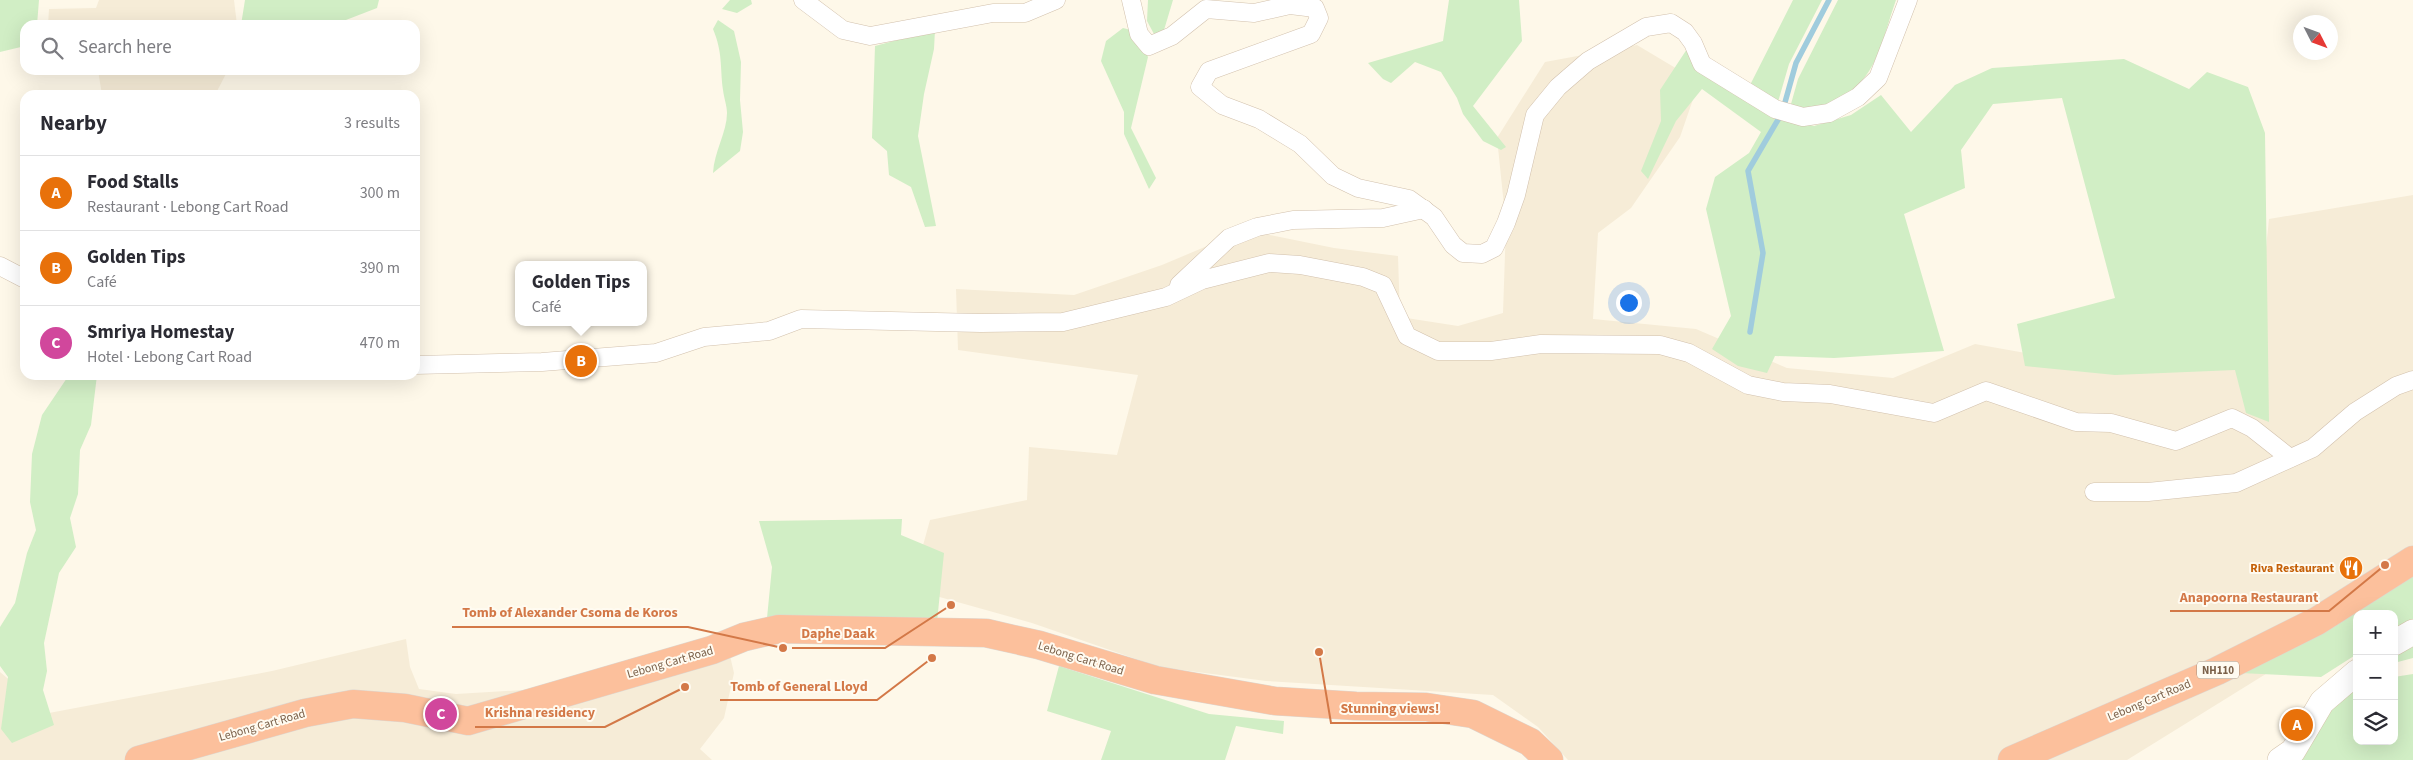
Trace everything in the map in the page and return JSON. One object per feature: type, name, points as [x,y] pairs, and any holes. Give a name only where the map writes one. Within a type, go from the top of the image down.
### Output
[{"type":"highway","name":"Lebong Cart Road","points":[[2012,760],[2217,671],[2317,621],[2413,560]]},
{"type":"highway","name":"Lebong Cart Road","points":[[139,760],[305,713],[353,704],[405,708],[468,721],[712,650],[744,636],[779,628],[986,634],[1039,645],[1155,680],[1275,701],[1356,706],[1426,707],[1473,714],[1530,742],[1549,760]]},
{"type":"main road","points":[[2398,640],[2413,632]]},
{"type":"main road","points":[[2280,760],[2293,751],[2322,702],[2353,675]]},
{"type":"street","points":[[803,0],[843,30],[870,36],[993,13],[1025,13],[1056,0]]},
{"type":"street","points":[[1131,0],[1139,34],[1149,46],[1172,36],[1206,10],[1254,13],[1290,5],[1315,8],[1319,18],[1311,34],[1209,71],[1200,87],[1222,106],[1259,119],[1300,144],[1333,176],[1358,188],[1408,199],[1434,217],[1453,245],[1463,253],[1482,254],[1494,248],[1516,195],[1535,115],[1558,87],[1588,62],[1646,27],[1671,24],[1689,38],[1702,64],[1775,109],[1803,117],[1830,112],[1858,97],[1878,78],[1908,0]]},
{"type":"street","points":[[1166,297],[1229,238],[1257,227],[1293,220],[1383,218],[1424,209]]},
{"type":"street","points":[[420,364],[542,362],[656,353],[704,337],[769,331],[801,319],[981,323],[1063,322],[1166,297],[1202,280],[1269,263],[1300,265],[1364,277],[1383,286],[1407,336],[1438,351],[1491,351],[1542,344],[1660,345],[1689,353],[1748,385],[1783,392],[1830,394],[1934,413],[1986,391],[2076,422],[2111,422],[2176,441],[2232,418],[2252,428],[2290,458]]},
{"type":"street","points":[[0,266],[20,276]]},
{"type":"street","points":[[2094,492],[2148,492],[2236,483],[2312,448],[2355,412],[2396,386],[2413,380]]},
{"type":"shaded area","points":[[99,0],[234,0],[236,20],[48,20],[49,9],[96,8]]},
{"type":"shaded area","points":[[1637,45],[1699,82],[1680,137],[1631,208],[1598,233],[1593,319],[1696,329],[1787,368],[1893,378],[1975,344],[2048,357],[2257,335],[2269,219],[2413,195],[2413,559],[2316,643],[2127,760],[1568,760],[1538,727],[1493,695],[1266,681],[1159,667],[1032,623],[911,589],[930,520],[1027,500],[1029,447],[1117,455],[1138,375],[958,350],[956,289],[1074,295],[1162,265],[1245,230],[1334,248],[1398,256],[1400,317],[1458,326],[1503,313],[1506,225],[1497,138],[1545,62]]},
{"type":"shaded area","points":[[99,75],[225,75],[218,90],[101,90]]},
{"type":"shaded area","points":[[406,639],[410,667],[419,689],[456,694],[523,690],[728,647],[734,673],[724,718],[700,749],[712,760],[0,760],[0,672],[49,713],[272,671]]},
{"type":"green space","points":[[0,0],[39,0],[37,20],[20,20],[20,47],[0,52]]},
{"type":"green space","points":[[245,0],[379,0],[377,8],[346,20],[242,20]]},
{"type":"green space","points":[[730,0],[751,0],[752,4],[737,13],[722,9]]},
{"type":"green space","points":[[1148,0],[1173,0],[1164,30],[1154,34],[1147,21]]},
{"type":"green space","points":[[1449,0],[1519,0],[1522,41],[1473,106],[1506,147],[1501,150],[1483,141],[1463,114],[1457,98],[1441,72],[1415,62],[1391,83],[1383,79],[1368,63],[1443,41]]},
{"type":"green space","points":[[1793,0],[1822,0],[1789,64],[1778,102],[1749,87]]},
{"type":"green space","points":[[1838,0],[1896,0],[1880,48],[1867,75],[1844,96],[1828,104],[1810,109],[1801,108],[1791,104],[1798,79]]},
{"type":"green space","points":[[718,20],[734,31],[741,62],[740,100],[743,132],[740,151],[713,173],[727,113],[720,53],[713,29]]},
{"type":"green space","points":[[1123,28],[1135,31],[1148,57],[1131,128],[1156,178],[1149,189],[1124,134],[1124,112],[1101,61],[1106,41]]},
{"type":"green space","points":[[935,30],[934,49],[924,94],[918,136],[936,226],[925,227],[911,187],[889,175],[887,151],[872,138],[875,46]]},
{"type":"green space","points":[[1687,49],[1698,72],[1773,118],[1814,126],[1851,115],[1881,95],[1911,132],[1955,85],[1992,68],[2124,59],[2189,89],[2207,72],[2248,87],[2265,133],[2269,422],[2246,413],[2235,370],[2115,375],[2025,366],[2017,324],[2115,298],[2062,98],[1993,104],[1961,150],[1965,188],[1904,214],[1944,351],[1834,358],[1775,356],[1767,373],[1738,366],[1712,349],[1731,316],[1706,209],[1715,177],[1749,153],[1761,132],[1702,89],[1676,121],[1648,179],[1641,171],[1661,121],[1660,90]]},
{"type":"green space","points":[[66,380],[96,380],[91,425],[80,450],[78,494],[70,518],[76,547],[59,573],[44,643],[47,671],[43,690],[54,725],[12,743],[1,729],[8,677],[0,666],[0,627],[15,603],[27,553],[36,530],[30,502],[32,454],[42,415]]},
{"type":"green space","points":[[902,519],[901,535],[944,553],[937,622],[767,618],[772,567],[759,521]]},
{"type":"green space","points":[[2413,575],[2413,625],[2398,631],[2398,610],[2353,610],[2353,657],[2321,677],[2240,673]]},
{"type":"green space","points":[[2413,640],[2413,658],[2398,662],[2398,651]]},
{"type":"green space","points":[[1059,666],[1209,714],[1284,721],[1283,734],[1236,726],[1225,760],[1101,760],[1111,731],[1047,711]]},
{"type":"green space","points":[[2413,674],[2413,760],[2293,760],[2334,701],[2353,689],[2353,745],[2398,745],[2398,676]]},
{"type":"waterway","points":[[1750,332],[1763,253],[1748,171],[1782,113],[1796,63],[1829,0]]},
{"type":"place","name":"Golden Tips","points":[[581,361]]},
{"type":"place","name":"Anapoorna Restaurant","points":[[2385,565]]},
{"type":"place","name":"Riva Restaurant","points":[[2351,568]]},
{"type":"place","name":"Daphe Daak","points":[[951,605]]},
{"type":"place","name":"Tomb of Alexander Csoma de Koros","points":[[783,648]]},
{"type":"place","name":"Stunning views!","points":[[1319,652]]},
{"type":"place","name":"Tomb of General Lloyd","points":[[932,658]]},
{"type":"place","name":"Krishna residency","points":[[685,687]]},
{"type":"place","name":"Smriya Homestay","points":[[441,714]]},
{"type":"place","name":"Food Stalls","points":[[2297,725]]}]
